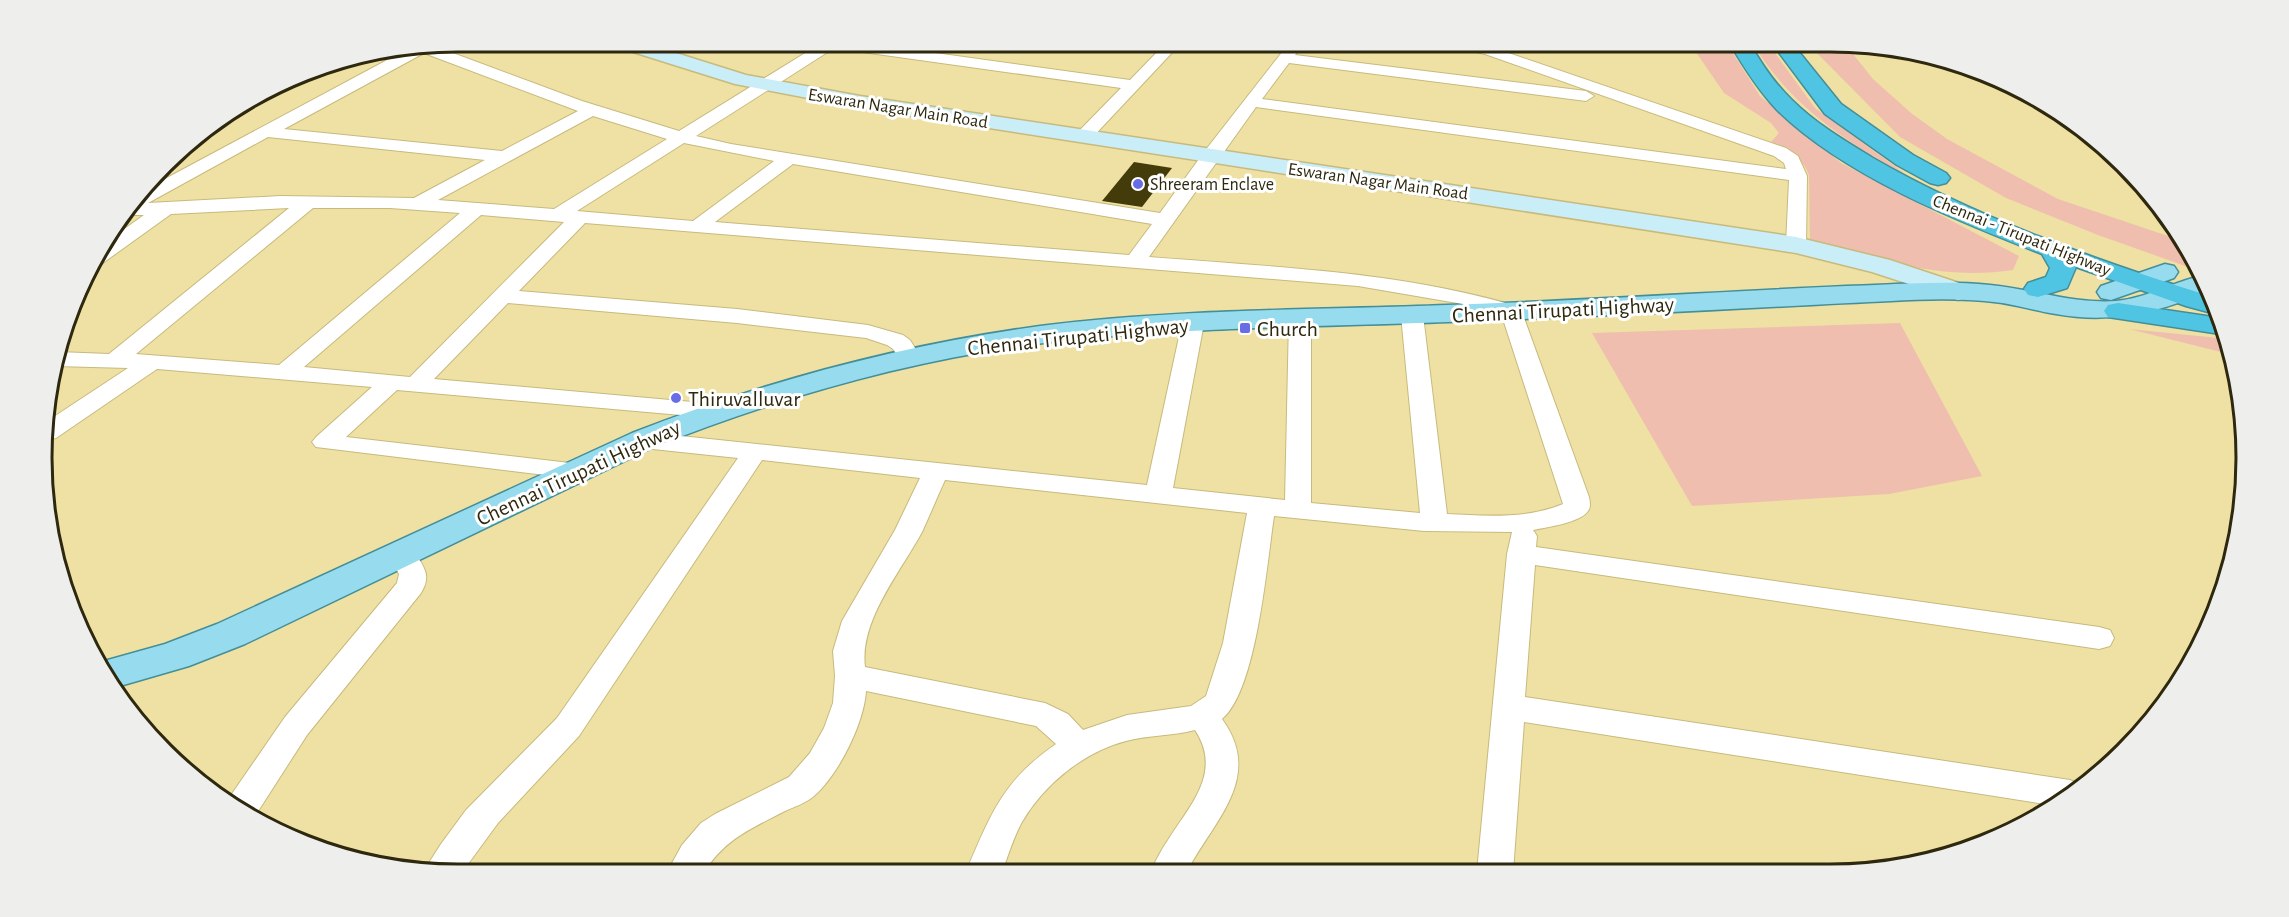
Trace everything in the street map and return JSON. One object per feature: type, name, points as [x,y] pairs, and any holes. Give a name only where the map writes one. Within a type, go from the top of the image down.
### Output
[{"type":"highway","name":"Chennai - Tirupati Highway","points":[[1744,52],[1789,110],[1871,168],[1977,221],[2053,249],[2178,284]]},
{"type":"highway","name":"Chennai - Tirupati Highway","points":[[1789,52],[1833,110],[1905,160],[2001,211],[2178,284],[2205,300]]},
{"type":"highway","points":[[2038,289],[2057,282],[2063,268],[2053,249]]},
{"type":"highway","points":[[2118,311],[2214,326]]},
{"type":"main road","points":[[2008,295],[2038,289],[2084,293],[2113,292],[2178,284]]},
{"type":"main road","points":[[2008,295],[2060,307],[2118,311],[2178,284]]},
{"type":"main road","name":"Chennai Tirupati Highway","points":[[114,673],[175,656],[231,634],[643,440],[715,411],[910,359],[982,344],[1044,335],[1193,323],[1512,312],[1789,297],[1958,292],[2008,295]]},
{"type":"street","name":"Eswaran Nagar Main Road","points":[[653,52],[766,85],[860,102],[1796,245],[1881,266],[1958,292]]},
{"type":"street","points":[[678,60],[692,52]]},
{"type":"street","points":[[558,214],[818,52]]},
{"type":"street","points":[[896,52],[1133,85]]},
{"type":"street","points":[[1083,137],[1165,52]]},
{"type":"street","points":[[1135,262],[1210,156],[1290,52]]},
{"type":"street","points":[[1492,52],[1780,152],[1792,160],[1798,176],[1796,245]]},
{"type":"street","points":[[436,53],[647,130],[680,138],[789,159],[1165,220]]},
{"type":"street","points":[[150,195],[409,56]]},
{"type":"street","points":[[1285,58],[1639,102]]},
{"type":"street","points":[[1252,102],[1798,176]]},
{"type":"street","points":[[417,204],[592,110]]},
{"type":"street","points":[[266,132],[504,157]]},
{"type":"street","points":[[698,226],[789,159]]},
{"type":"street","points":[[115,360],[308,202]]},
{"type":"street","points":[[137,209],[308,202],[417,204],[478,208],[1359,280],[1466,298],[1512,312],[1576,497],[1577,508],[1569,514],[1524,521],[1434,522],[1298,510],[643,440]]},
{"type":"street","points":[[112,247],[168,207]]},
{"type":"street","points":[[285,372],[478,208]]},
{"type":"street","points":[[578,471],[325,442],[404,383],[502,296],[581,216]]},
{"type":"street","points":[[502,296],[713,313],[868,332],[895,340],[902,345],[910,359]]},
{"type":"street","points":[[1412,315],[1434,522]]},
{"type":"street","points":[[1298,510],[1300,319]]},
{"type":"street","points":[[1158,495],[1193,323]]},
{"type":"street","points":[[65,359],[152,362],[285,372],[715,411]]},
{"type":"street","points":[[53,428],[152,362]]},
{"type":"street","points":[[447,864],[492,805],[539,760],[568,727],[755,452]]},
{"type":"street","points":[[690,864],[713,834],[727,824],[801,787],[822,762],[840,730],[849,703],[851,676],[848,651],[856,621],[909,530],[936,472]]},
{"type":"street","points":[[987,864],[1009,813],[1026,789],[1050,765],[1078,747],[1114,730],[1178,721],[1202,715],[1217,705],[1227,686],[1262,506]]},
{"type":"street","points":[[1496,864],[1524,521]]},
{"type":"street","points":[[1521,554],[2099,638]]},
{"type":"street","points":[[244,803],[296,726],[397,606],[411,586],[413,574],[402,555]]},
{"type":"street","points":[[851,676],[1045,715],[1057,723],[1078,747]]},
{"type":"street","points":[[1508,707],[2061,793]]},
{"type":"street","points":[[1173,864],[1215,795],[1222,770],[1223,753],[1220,738],[1202,715]]},
{"type":"shaded area","points":[[1696,52],[1732,52],[1760,96],[1841,163],[2019,256],[2013,270],[1987,273],[1936,271],[1810,243],[1809,175],[1806,168],[1794,155],[1771,142],[1779,133],[1771,123],[1724,93]]},
{"type":"shaded area","points":[[1759,52],[1774,52],[1815,108],[1904,173],[1860,148],[1818,118],[1799,101]]},
{"type":"shaded area","points":[[1816,52],[1852,53],[1873,79],[1911,113],[1947,139],[2058,199],[2170,237],[2188,267],[2098,235],[2006,198],[1900,137]]},
{"type":"shaded area","points":[[1900,323],[1982,476],[1889,494],[1692,506],[1592,333]]},
{"type":"shaded area","points":[[2129,329],[2218,338],[2223,352]]},
{"type":"building","name":"Shreeram Enclave","points":[[1134,162],[1172,168],[1142,207],[1102,201]]},
{"type":"place","name":"Shreeram Enclave","points":[[1138,184]]},
{"type":"place","name":"Church","points":[[1245,328]]},
{"type":"place","name":"Thiruvalluvar","points":[[676,398]]}]
